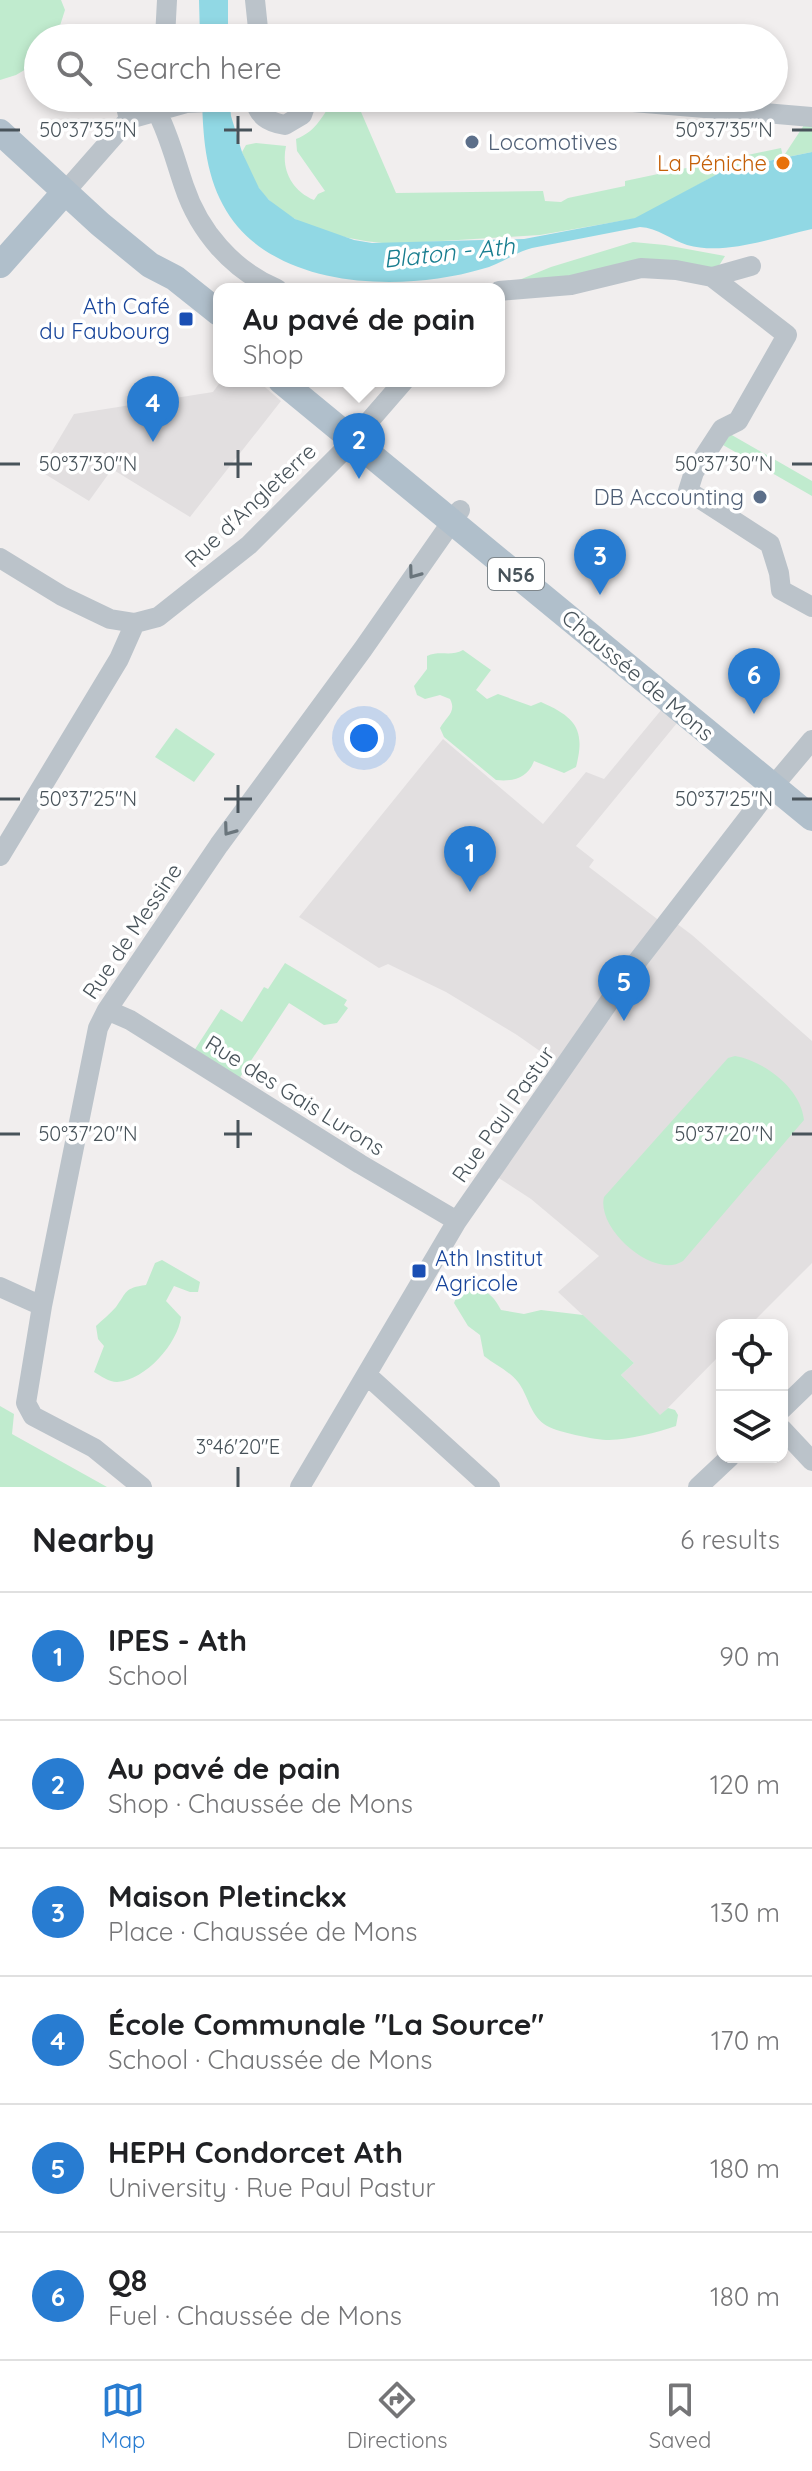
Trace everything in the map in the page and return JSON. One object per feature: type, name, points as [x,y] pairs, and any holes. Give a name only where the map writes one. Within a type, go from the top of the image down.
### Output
[{"type":"main road","points":[[0,132],[62,195],[150,265],[175,278],[213,308]]},
{"type":"main road","points":[[0,265],[62,195]]},
{"type":"main road","points":[[150,265],[158,280],[213,324]]},
{"type":"main road","name":"Chaussée de Mons","points":[[289,387],[357,435],[777,781],[812,818]]},
{"type":"main road","name":"Chaussée de Mons","points":[[308,387],[357,435]]},
{"type":"main road","name":"Chaussée de Mons","points":[[777,781],[812,800]]},
{"type":"street","points":[[166,24],[167,0]]},
{"type":"street","points":[[255,0],[258,24]]},
{"type":"street","points":[[127,112],[129,119]]},
{"type":"street","points":[[62,195],[129,119],[150,112]]},
{"type":"street","points":[[157,112],[168,132],[193,209],[212,239],[237,266],[267,283]]},
{"type":"street","points":[[260,112],[265,119],[285,125],[303,112]]},
{"type":"street","points":[[752,112],[812,117]]},
{"type":"street","points":[[712,277],[751,266]]},
{"type":"street","points":[[505,290],[571,285],[641,268],[676,270],[712,277],[787,335],[738,421],[722,429],[694,472],[688,491],[770,544],[781,590],[812,607]]},
{"type":"street","name":"Rue d'Angleterre","points":[[135,623],[158,617],[240,554],[357,435],[399,387]]},
{"type":"street","name":"Rue de Messine","points":[[142,1487],[94,1448],[51,1427],[29,1411],[27,1394],[98,1028],[107,1010],[219,845],[363,649],[455,516]]},
{"type":"street","points":[[0,558],[62,596],[110,619],[135,623],[119,659],[0,856]]},
{"type":"street","name":"Rue Paul Pastur","points":[[300,1487],[457,1221],[636,963],[812,740]]},
{"type":"street","name":"Rue des Gais Lurons","points":[[107,1010],[130,1020],[457,1221]]},
{"type":"street","points":[[0,1287],[42,1306]]},
{"type":"street","points":[[368,1376],[490,1487]]},
{"type":"street","points":[[788,1403],[812,1380]]},
{"type":"street","points":[[788,1435],[812,1461]]},
{"type":"street","points":[[698,1487],[724,1463]]},
{"type":"shaded area","points":[[217,387],[265,387],[281,401],[190,517],[112,469],[89,501],[40,471],[74,414],[213,392]]},
{"type":"shaded area","points":[[662,709],[677,723],[576,846],[594,860],[589,867],[665,925],[676,923],[692,935],[812,1041],[812,1263],[756,1319],[716,1319],[716,1359],[660,1416],[621,1375],[634,1363],[558,1292],[599,1256],[531,1199],[491,1173],[564,1068],[446,992],[388,964],[379,968],[299,917],[443,739],[543,824],[586,772],[604,779]]},
{"type":"green space","points":[[0,0],[61,0],[65,10],[60,24],[24,24],[24,70],[0,80]]},
{"type":"green space","points":[[326,112],[361,112],[396,193],[543,191],[545,201],[561,202],[625,186],[625,181],[781,148],[783,157],[806,122],[812,122],[812,152],[725,170],[638,218],[540,235],[394,244],[357,240],[319,230],[285,213],[258,187],[242,152],[246,145],[256,143],[286,146],[287,171],[294,185],[306,196],[314,200],[325,191],[297,151],[296,139],[315,127]]},
{"type":"green space","points":[[633,242],[725,256],[712,277],[676,270],[571,285],[519,280],[551,267]]},
{"type":"green space","points":[[730,434],[812,481],[812,496],[723,445]]},
{"type":"green space","points":[[463,650],[491,670],[476,690],[487,699],[498,694],[531,706],[541,702],[570,719],[580,743],[576,767],[564,773],[534,761],[519,778],[496,780],[444,737],[440,728],[451,711],[450,699],[440,695],[425,699],[417,695],[414,686],[427,669],[427,656]]},
{"type":"green space","points":[[176,728],[215,754],[194,782],[155,757]]},
{"type":"green space","points":[[285,963],[347,1000],[344,1005],[348,1008],[337,1023],[324,1025],[289,1003],[235,1085],[190,1057],[221,1009],[242,1022],[264,987],[268,989]]},
{"type":"green space","points":[[735,1056],[758,1064],[779,1078],[796,1097],[804,1120],[683,1261],[671,1265],[657,1264],[643,1258],[618,1236],[604,1210],[604,1197],[728,1058]]},
{"type":"green space","points":[[162,1260],[200,1282],[198,1292],[174,1286],[166,1301],[181,1317],[167,1348],[139,1375],[117,1382],[108,1380],[94,1372],[104,1346],[98,1339],[96,1326],[127,1292],[146,1285],[155,1263]]},
{"type":"green space","points":[[471,1287],[489,1294],[501,1310],[524,1314],[541,1310],[583,1315],[634,1363],[621,1375],[660,1415],[668,1408],[675,1410],[678,1415],[676,1426],[609,1440],[566,1433],[544,1424],[535,1415],[518,1382],[484,1356],[480,1335],[468,1326],[454,1303],[459,1291]]},
{"type":"green space","points":[[0,1406],[14,1414],[12,1434],[107,1487],[0,1487]]},
{"type":"water","points":[[199,0],[228,0],[228,24],[200,24]]},
{"type":"water","name":"Blaton - Ath","points":[[203,112],[231,112],[242,152],[259,188],[269,200],[295,219],[354,240],[372,243],[524,239],[635,218],[725,170],[812,152],[812,229],[734,247],[702,248],[640,227],[532,248],[488,267],[449,277],[376,282],[339,278],[303,269],[271,254],[244,233],[217,192],[204,139]]},
{"type":"place","name":"Locomotives","points":[[472,142]]},
{"type":"place","name":"La Péniche","points":[[783,163]]},
{"type":"place","name":"Ath Café du Faubourg","points":[[186,319]]},
{"type":"place","name":"École Communale \"La Source\"","points":[[153,442]]},
{"type":"place","name":"Au pavé de pain","points":[[359,479]]},
{"type":"place","name":"DB Accounting","points":[[760,497]]},
{"type":"place","name":"Maison Pletinckx","points":[[600,595]]},
{"type":"place","name":"Q8","points":[[754,714]]},
{"type":"place","name":"IPES - Ath","points":[[470,892]]},
{"type":"place","name":"HEPH Condorcet Ath","points":[[624,1021]]},
{"type":"place","name":"Ath Institut Agricole","points":[[419,1271]]}]
